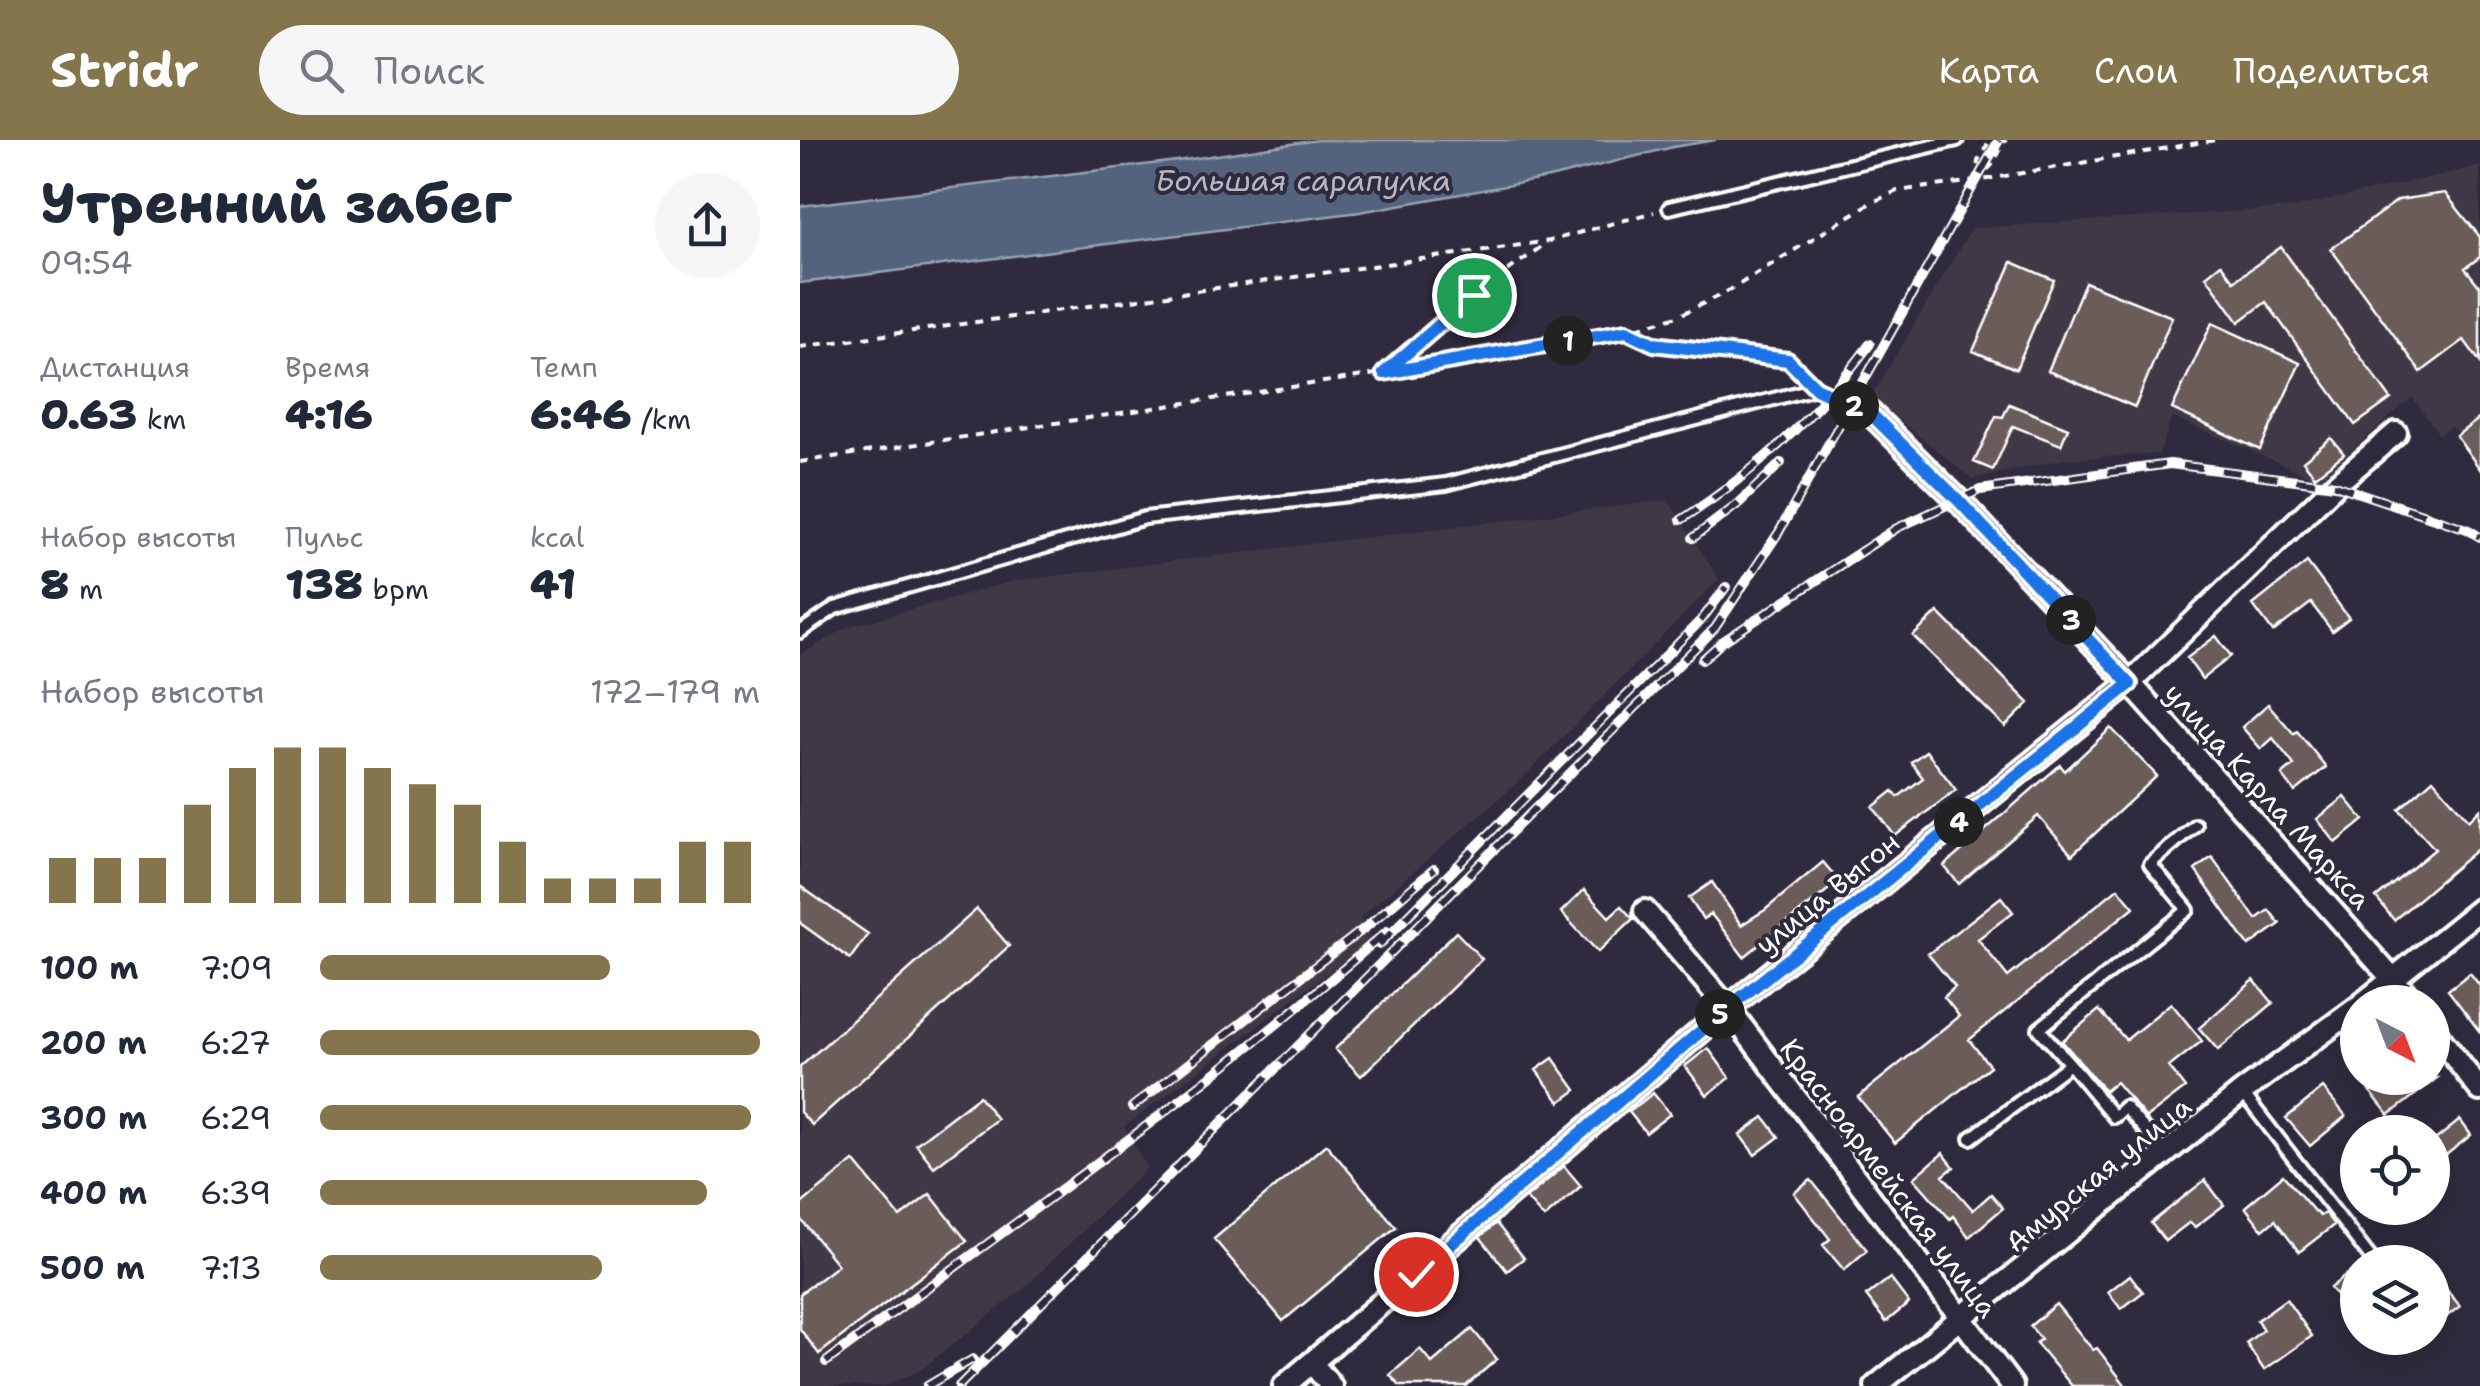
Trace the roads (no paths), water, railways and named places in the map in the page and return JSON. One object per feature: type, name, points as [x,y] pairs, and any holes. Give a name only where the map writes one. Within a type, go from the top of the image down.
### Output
[{"type":"street","name":"улица Карла Маркса","points":[[1870,413],[1958,500],[2130,684],[2400,985]]},
{"type":"street","name":"улица Выгон","points":[[1284,1386],[1728,1008],[2130,684],[2335,485],[2396,432]]},
{"type":"street","points":[[2389,985],[2480,909]]},
{"type":"street","name":"Красноармейская улица","points":[[1645,910],[1728,1008],[2012,1386]]},
{"type":"street","name":"Амурская улица","points":[[1876,1386],[2242,1092],[2340,1020]]},
{"type":"street","points":[[2450,1051],[2480,1090]]},
{"type":"street","points":[[1312,1363],[1331,1386]]},
{"type":"lane","points":[[1670,208],[1957,140]]},
{"type":"lane","points":[[800,632],[835,608],[1145,518],[1446,484],[1816,388],[1870,413]]},
{"type":"lane","points":[[2166,1154],[2125,1107],[2114,1118],[2038,1030],[2188,910],[2150,864],[2196,825]]},
{"type":"lane","points":[[1971,1138],[2070,1064]]},
{"type":"lane","points":[[2242,1092],[2361,1245]]},
{"type":"water","name":"Большая сарапулка","points":[[1318,140],[1716,140],[1549,178],[1360,212],[800,283],[800,206],[1177,161]]},
{"type":"railway","points":[[959,1386],[1715,628],[1779,532],[1999,140]]},
{"type":"railway","points":[[1681,520],[1784,441],[1870,344]]},
{"type":"railway","points":[[1693,538],[1738,504],[1781,463]]},
{"type":"railway","points":[[1702,660],[1722,642],[1897,528],[1980,490],[2170,464],[2335,485],[2467,529],[2480,537]]},
{"type":"railway","points":[[1379,945],[1703,618],[1726,587]]},
{"type":"railway","points":[[1132,1107],[1366,927],[1434,869]]},
{"type":"railway","points":[[826,1362],[1182,1099],[1387,931]]},
{"type":"railway","points":[[927,1386],[973,1359]]}]
